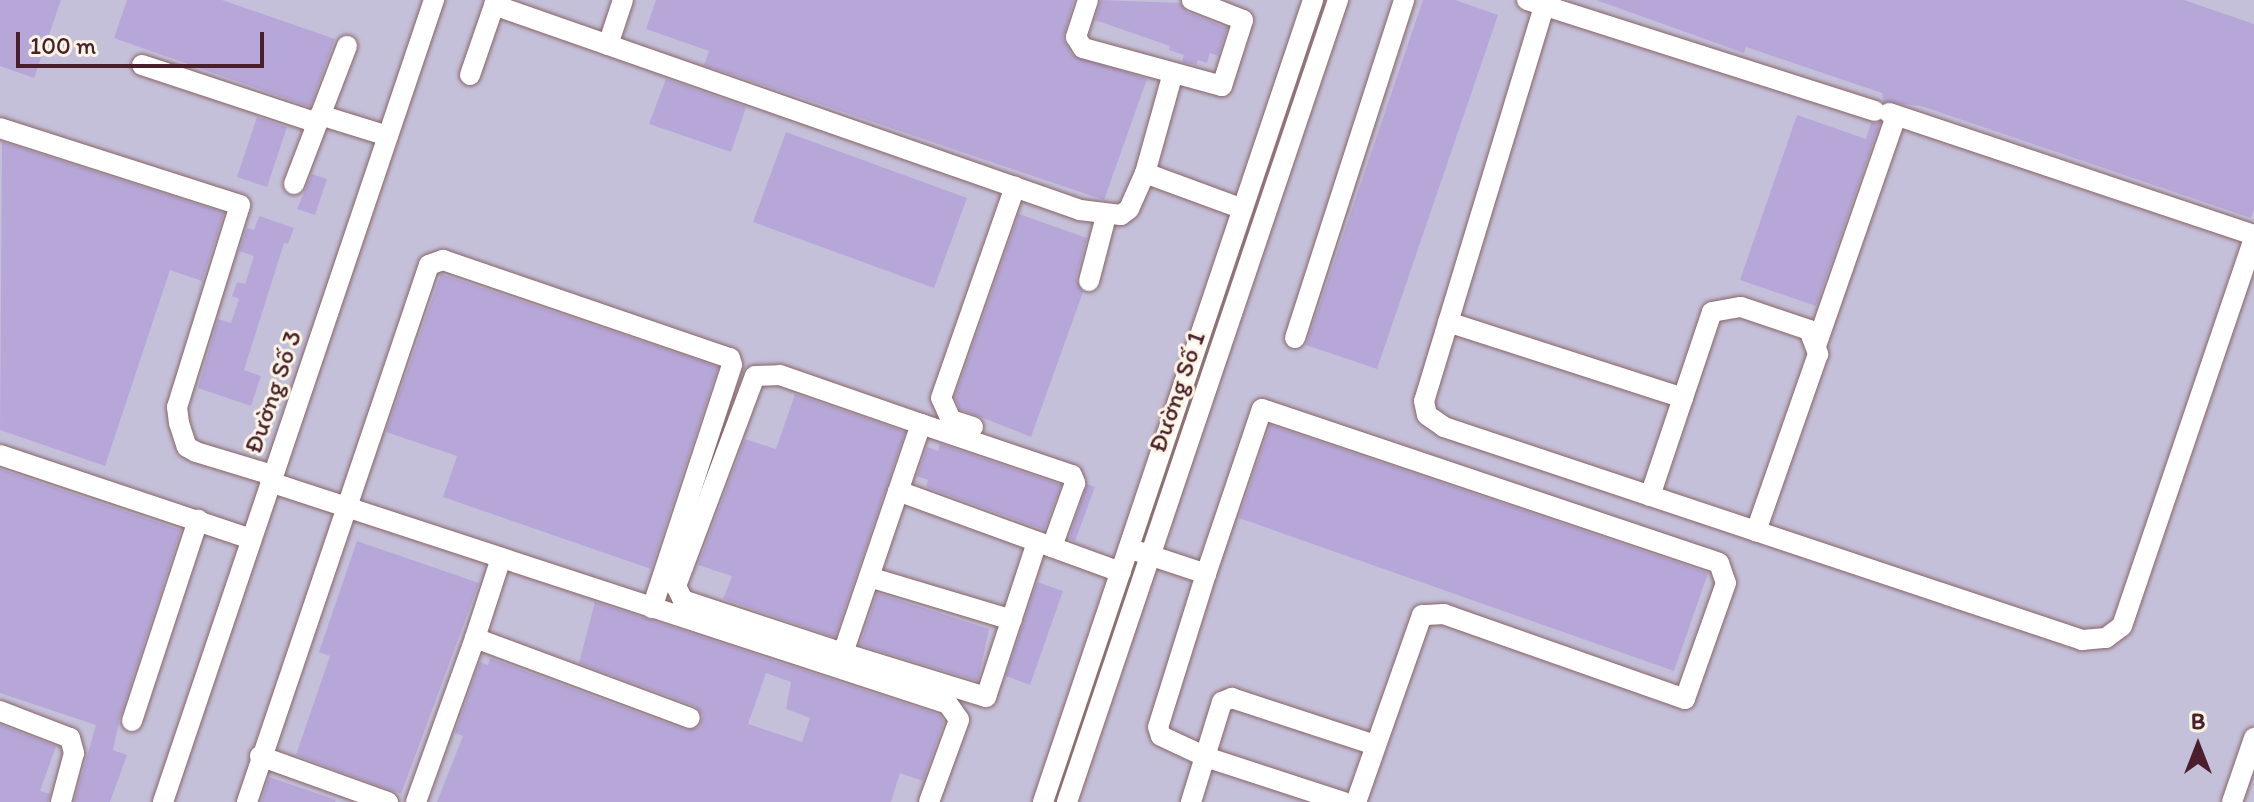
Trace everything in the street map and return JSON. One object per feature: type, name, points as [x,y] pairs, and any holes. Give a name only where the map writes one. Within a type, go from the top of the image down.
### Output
[{"type":"street","name":"Đường Số 3","points":[[163,802],[434,0]]},
{"type":"street","points":[[608,45],[623,0]]},
{"type":"street","points":[[1088,0],[1077,43],[1222,86],[1243,28],[1241,17],[1192,0]]},
{"type":"street","name":"Đường Số 1","points":[[1043,802],[1313,0]]},
{"type":"street","name":"Đường Số 1","points":[[1067,802],[1338,0]]},
{"type":"street","points":[[1295,338],[1404,0]]},
{"type":"street","points":[[1539,2],[1886,113],[2254,237],[2122,626],[2106,638],[2082,640],[1444,427],[1427,415],[1424,401],[1539,2]]},
{"type":"street","points":[[470,75],[495,3],[1015,187],[1106,216],[1129,209],[1145,173],[1173,73]]},
{"type":"street","points":[[294,184],[347,46]]},
{"type":"street","points":[[142,65],[318,119],[388,136]]},
{"type":"street","points":[[1756,531],[1817,343],[1886,113]]},
{"type":"street","points":[[0,128],[240,205],[177,407],[187,447],[501,558],[948,704],[959,720],[929,802]]},
{"type":"street","points":[[1145,173],[1243,209]]},
{"type":"street","points":[[1015,187],[941,398],[951,420],[1023,443]]},
{"type":"street","points":[[1089,281],[1106,216]]},
{"type":"street","points":[[247,802],[344,504],[429,265],[443,260],[732,361],[652,608]]},
{"type":"street","points":[[1650,496],[1712,312],[1724,306],[1809,330],[1817,343]]},
{"type":"street","points":[[1448,322],[1683,398]]},
{"type":"street","points":[[780,375],[1072,475],[1075,483],[1044,544],[1012,620],[989,692],[980,699],[683,600],[676,586],[755,376],[780,375]]},
{"type":"street","points":[[1344,802],[1206,757],[1161,736],[1158,727],[1262,409],[1710,557],[1724,572],[1726,583],[1685,699],[1434,612],[1416,623],[1356,802]]},
{"type":"street","points":[[843,653],[921,424]]},
{"type":"street","points":[[0,455],[251,539]]},
{"type":"street","points":[[898,491],[1121,572]]},
{"type":"street","points":[[132,721],[198,520]]},
{"type":"street","points":[[1129,549],[1206,574]]},
{"type":"street","points":[[416,802],[501,558]]},
{"type":"street","points":[[869,577],[1012,620]]},
{"type":"street","points":[[475,638],[690,718]]},
{"type":"street","points":[[1191,802],[1222,702],[1232,698],[1375,745]]},
{"type":"street","points":[[0,711],[63,731],[70,738],[74,753],[61,802]]},
{"type":"street","points":[[2232,802],[2254,738]]},
{"type":"street","points":[[260,756],[388,802]]},
{"type":"shaded area","points":[[0,0],[2254,0],[2254,802],[0,802]]},
{"type":"building","points":[[0,0],[61,0],[34,78],[0,66]]},
{"type":"building","points":[[127,0],[222,0],[335,39],[310,107],[114,38]]},
{"type":"building","points":[[656,0],[1074,0],[1063,38],[1072,55],[1147,79],[1104,200],[704,65],[709,51],[646,29]]},
{"type":"building","points":[[1101,0],[1180,3],[1187,12],[1227,28],[1218,56],[1210,53],[1207,63],[1198,60],[1196,65],[1182,62],[1184,55],[1169,50],[1170,46],[1095,20]]},
{"type":"building","points":[[1423,0],[1455,0],[1498,15],[1377,369],[1306,345]]},
{"type":"building","points":[[1596,0],[2184,0],[2254,24],[2254,209],[2251,218],[1921,106],[1884,102],[1882,93],[1746,47],[1744,53]]},
{"type":"building","points":[[666,79],[746,107],[731,152],[649,124]]},
{"type":"building","points":[[1797,115],[1866,139],[1871,123],[1880,123],[1816,306],[1740,280]]},
{"type":"building","points":[[257,117],[287,127],[267,187],[237,177]]},
{"type":"building","points":[[786,132],[967,198],[934,288],[753,222]]},
{"type":"building","points":[[2,142],[224,213],[202,281],[170,270],[105,466],[0,430]]},
{"type":"building","points":[[312,174],[327,179],[315,215],[297,209]]},
{"type":"building","points":[[1019,214],[1087,238],[1076,278],[1083,292],[1031,437],[960,409],[955,397]]},
{"type":"building","points":[[259,216],[294,228],[288,244],[284,243],[244,370],[261,376],[251,406],[198,388],[218,319],[231,323],[239,299],[232,296],[237,282],[245,284],[254,256],[239,251],[247,228],[254,230]]},
{"type":"building","points":[[441,274],[718,367],[651,569],[443,497],[457,456],[386,432]]},
{"type":"building","points":[[795,394],[905,432],[835,637],[723,599],[732,576],[698,565],[745,439],[776,449]]},
{"type":"building","points":[[1270,425],[1708,573],[1674,671],[1239,518]]},
{"type":"building","points":[[940,444],[1061,485],[1044,530],[926,487],[928,480],[917,476],[927,447],[938,451]]},
{"type":"building","points":[[0,469],[181,530],[120,717],[113,750],[127,755],[110,802],[74,802],[96,725],[0,693]]},
{"type":"building","points":[[1087,484],[1095,487],[1075,541],[1069,539]]},
{"type":"building","points":[[357,541],[479,583],[401,794],[296,755],[330,656],[319,652]]},
{"type":"building","points":[[1037,582],[1063,591],[1030,685],[1006,676]]},
{"type":"building","points":[[877,593],[989,629],[978,681],[860,645]]},
{"type":"building","points":[[595,602],[940,715],[944,722],[923,781],[900,773],[891,802],[437,802],[463,736],[455,733],[480,662],[488,665],[490,658],[685,730],[699,727],[703,715],[695,706],[579,663]],"holes":[[[766,673],[791,682],[786,709],[810,718],[802,742],[748,724]]]},
{"type":"building","points":[[0,725],[56,746],[40,791],[50,794],[48,802],[0,802]]},
{"type":"building","points":[[269,777],[336,800],[261,802]]}]
